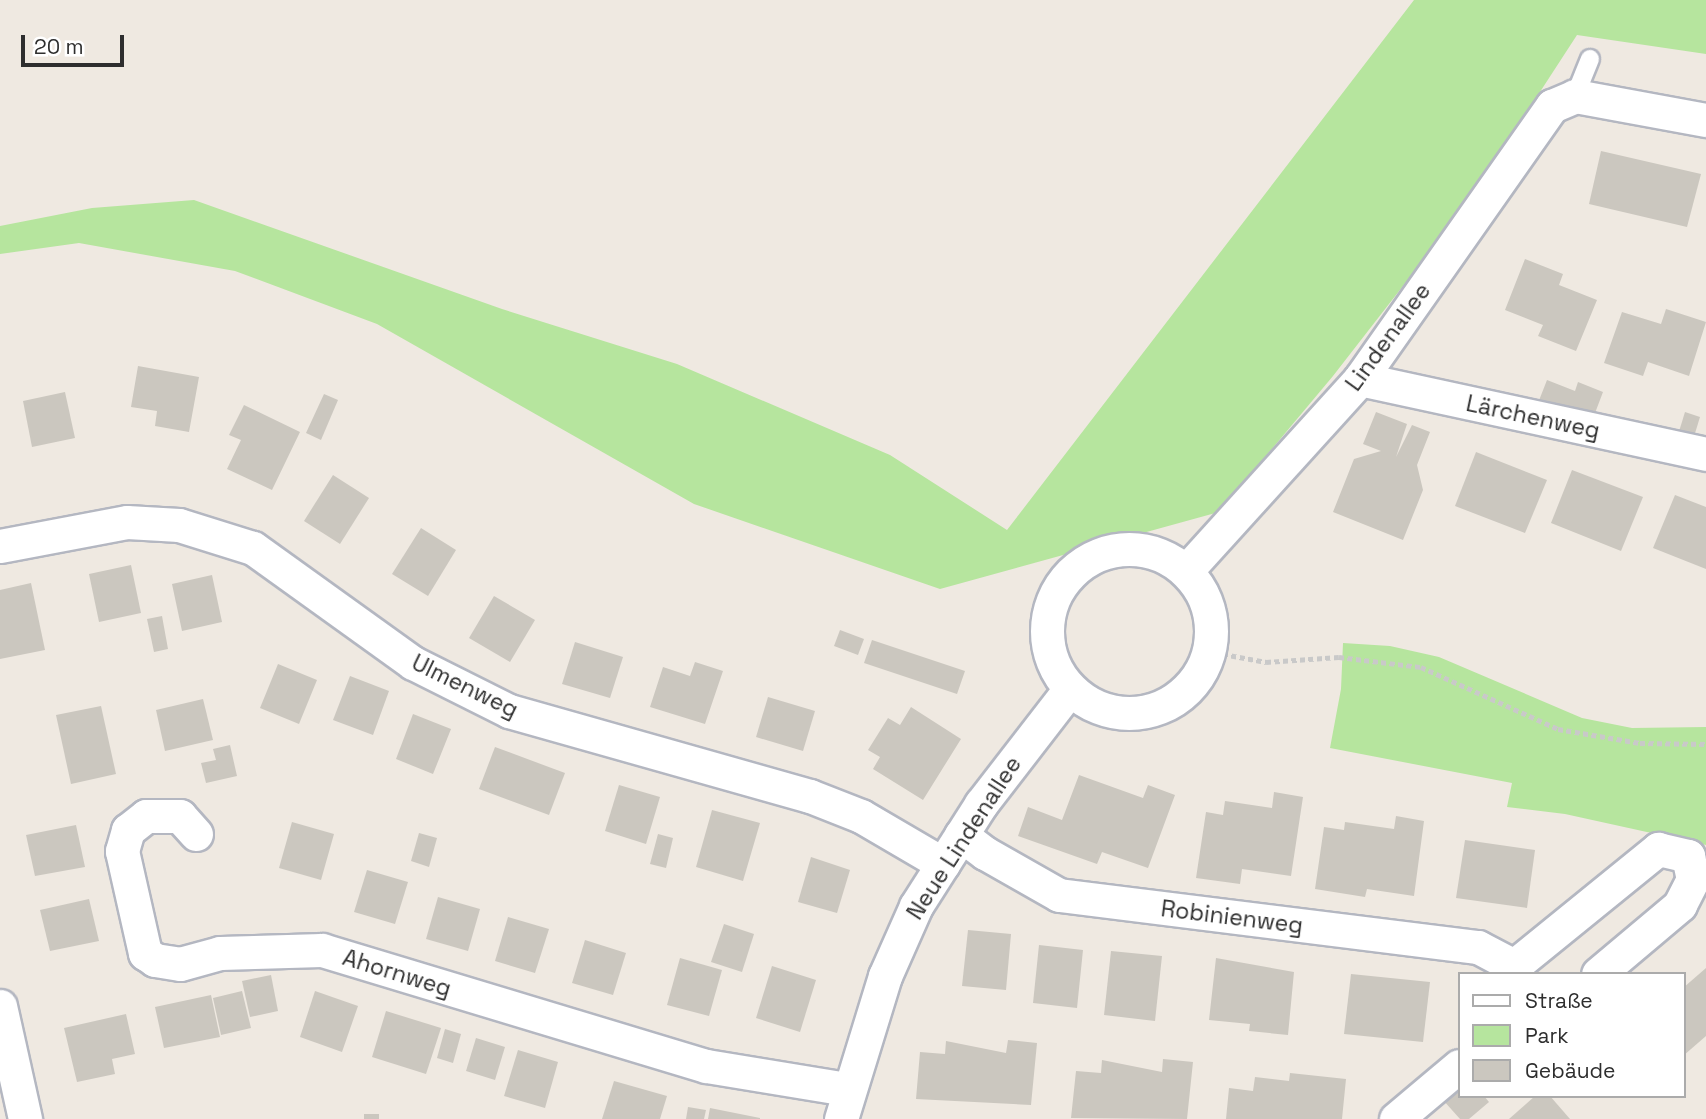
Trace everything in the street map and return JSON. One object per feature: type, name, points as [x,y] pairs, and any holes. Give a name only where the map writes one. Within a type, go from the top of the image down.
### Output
[{"type":"street","points":[[1575,96],[1706,120]]},
{"type":"street","name":"Lindenallee","points":[[1186,571],[1360,379],[1552,106],[1575,96]]},
{"type":"street","name":"Lärchenweg","points":[[1360,379],[1706,454]]},
{"type":"street","name":"Ulmenweg","points":[[0,546],[127,522],[179,524],[253,548],[414,663],[509,712],[810,796],[861,817],[943,864]]},
{"type":"street","points":[[1141,549],[1165,557],[1186,571],[1203,595],[1212,623],[1209,652],[1191,685],[1177,699],[1150,711],[1121,714],[1093,706],[1070,689],[1055,668],[1047,644],[1047,618],[1055,594],[1070,573],[1091,558],[1115,550],[1141,549]]},
{"type":"street","name":"Neue Lindenallee","points":[[844,1104],[885,976],[916,906],[1025,743],[1070,689]]},
{"type":"street","name":"Ahornweg","points":[[196,834],[180,816],[146,816],[128,830],[122,850],[145,953],[155,960],[180,964],[220,953],[322,950],[706,1066],[844,1104]]},
{"type":"street","name":"Robinienweg","points":[[961,835],[985,853],[1059,895],[1478,947],[1515,970],[1658,849],[1688,856],[1693,879],[1680,905],[1600,972]]},
{"type":"street","points":[[0,1006],[25,1119]]},
{"type":"street","points":[[1396,1119],[1458,1067]]},
{"type":"lane","points":[[1575,96],[1590,59]]},
{"type":"path","points":[[1223,654],[1266,662],[1339,657],[1421,667],[1558,729],[1640,743],[1706,744]]},
{"type":"green space","points":[[1414,0],[1706,0],[1706,54],[1577,35],[1469,201],[1333,376],[1219,512],[940,589],[694,504],[377,324],[235,271],[79,243],[0,254],[0,226],[92,208],[194,200],[502,309],[677,364],[890,455],[1007,530]]},
{"type":"green space","points":[[1343,643],[1390,646],[1439,657],[1582,718],[1632,728],[1706,727],[1706,845],[1565,814],[1507,807],[1512,783],[1330,748],[1341,689]]},
{"type":"building","points":[[1601,151],[1701,174],[1687,227],[1589,204]]},
{"type":"building","points":[[1525,259],[1563,274],[1559,285],[1597,300],[1576,351],[1538,336],[1543,325],[1505,310]]},
{"type":"building","points":[[1666,309],[1706,322],[1689,376],[1648,362],[1643,376],[1604,363],[1622,312],[1661,324]]},
{"type":"building","points":[[138,366],[199,377],[189,432],[155,426],[157,411],[131,407]]},
{"type":"building","points":[[1547,380],[1575,391],[1578,382],[1603,392],[1592,421],[1538,403]]},
{"type":"building","points":[[65,392],[75,438],[32,447],[23,401]]},
{"type":"building","points":[[324,394],[338,400],[321,440],[306,433]]},
{"type":"building","points":[[244,405],[300,432],[272,490],[227,469],[241,440],[229,435]]},
{"type":"building","points":[[1376,412],[1407,424],[1396,457],[1412,425],[1430,432],[1417,465],[1423,490],[1403,540],[1333,512],[1354,459],[1381,451],[1363,444]]},
{"type":"building","points":[[1685,412],[1700,417],[1692,443],[1677,438]]},
{"type":"building","points":[[1476,452],[1547,480],[1525,533],[1455,506]]},
{"type":"building","points":[[1572,470],[1643,497],[1621,551],[1551,523]]},
{"type":"building","points":[[333,475],[369,498],[340,544],[304,521]]},
{"type":"building","points":[[1675,495],[1706,507],[1706,569],[1653,548]]},
{"type":"building","points":[[421,528],[456,550],[428,596],[392,574]]},
{"type":"building","points":[[131,565],[141,613],[99,622],[89,574]]},
{"type":"building","points":[[212,575],[222,622],[182,631],[172,584]]},
{"type":"building","points":[[31,583],[45,650],[0,659],[0,590]]},
{"type":"building","points":[[494,596],[535,620],[510,662],[469,638]]},
{"type":"building","points":[[162,616],[168,649],[154,652],[147,619]]},
{"type":"building","points":[[840,630],[864,639],[858,655],[834,646]]},
{"type":"building","points":[[872,640],[965,671],[957,694],[864,663]]},
{"type":"building","points":[[575,642],[623,657],[610,698],[562,684]]},
{"type":"building","points":[[695,662],[723,671],[705,724],[650,707],[663,667],[690,676]]},
{"type":"building","points":[[278,664],[317,680],[299,724],[260,708]]},
{"type":"building","points":[[350,676],[389,691],[373,735],[333,720]]},
{"type":"building","points":[[768,697],[815,711],[803,751],[756,737]]},
{"type":"building","points":[[203,699],[213,740],[165,751],[156,710]]},
{"type":"building","points":[[101,706],[116,774],[71,784],[56,715]]},
{"type":"building","points":[[911,707],[961,739],[923,800],[873,769],[880,757],[868,750],[888,718],[900,725]]},
{"type":"building","points":[[413,714],[451,729],[433,774],[396,759]]},
{"type":"building","points":[[230,745],[237,776],[206,783],[201,763],[216,760],[213,749]]},
{"type":"building","points":[[495,747],[565,773],[549,815],[479,789]]},
{"type":"building","points":[[1079,775],[1143,798],[1148,785],[1175,795],[1148,868],[1102,852],[1097,864],[1018,836],[1028,807],[1062,820]]},
{"type":"building","points":[[619,785],[660,797],[646,844],[605,831]]},
{"type":"building","points":[[1274,792],[1303,797],[1291,876],[1242,869],[1240,884],[1196,878],[1206,812],[1223,815],[1225,801],[1272,808]]},
{"type":"building","points":[[712,810],[760,823],[743,881],[696,867]]},
{"type":"building","points":[[1396,816],[1424,821],[1414,896],[1367,889],[1365,897],[1315,889],[1324,827],[1344,830],[1345,822],[1394,829]]},
{"type":"building","points":[[292,822],[334,834],[321,880],[279,868]]},
{"type":"building","points":[[76,825],[85,867],[35,876],[26,835]]},
{"type":"building","points":[[419,833],[437,838],[429,867],[411,861]]},
{"type":"building","points":[[658,834],[673,838],[666,868],[650,864]]},
{"type":"building","points":[[1465,840],[1535,850],[1527,908],[1456,898]]},
{"type":"building","points":[[811,857],[850,870],[837,913],[798,902]]},
{"type":"building","points":[[367,870],[408,882],[395,924],[354,912]]},
{"type":"building","points":[[438,897],[480,909],[468,951],[426,939]]},
{"type":"building","points":[[89,899],[99,941],[50,951],[40,910]]},
{"type":"building","points":[[508,917],[549,929],[535,973],[495,961]]},
{"type":"building","points":[[724,924],[754,934],[742,972],[711,962]]},
{"type":"building","points":[[968,930],[1011,934],[1006,990],[962,986]]},
{"type":"building","points":[[585,940],[626,953],[613,995],[572,983]]},
{"type":"building","points":[[1039,945],[1083,950],[1077,1008],[1033,1003]]},
{"type":"building","points":[[1111,951],[1162,956],[1155,1021],[1104,1015]]},
{"type":"building","points":[[680,958],[722,970],[709,1016],[667,1005]]},
{"type":"building","points":[[1216,958],[1294,972],[1288,1035],[1249,1031],[1250,1024],[1209,1020]]},
{"type":"building","points":[[772,966],[816,980],[800,1032],[756,1018]]},
{"type":"building","points":[[1706,968],[1706,1036],[1685,1054],[1685,986]]},
{"type":"building","points":[[1351,974],[1430,982],[1423,1042],[1344,1034]]},
{"type":"building","points":[[271,975],[278,1011],[250,1017],[242,981]]},
{"type":"building","points":[[242,991],[251,1028],[221,1035],[213,998]]},
{"type":"building","points":[[315,991],[358,1006],[342,1052],[300,1037]]},
{"type":"building","points":[[211,995],[220,1037],[164,1048],[155,1007]]},
{"type":"building","points":[[386,1011],[441,1028],[426,1074],[372,1057]]},
{"type":"building","points":[[126,1014],[135,1054],[112,1059],[115,1074],[77,1082],[64,1028]]},
{"type":"building","points":[[445,1029],[461,1034],[453,1063],[437,1058]]},
{"type":"building","points":[[476,1038],[505,1047],[495,1080],[466,1071]]},
{"type":"building","points":[[1008,1040],[1037,1043],[1031,1105],[916,1099],[920,1052],[945,1054],[946,1041],[1006,1053]]},
{"type":"building","points":[[518,1050],[558,1062],[545,1108],[504,1096]]},
{"type":"building","points":[[1163,1059],[1193,1062],[1187,1119],[1071,1118],[1076,1071],[1101,1073],[1102,1060],[1162,1072]]},
{"type":"building","points":[[1290,1073],[1346,1079],[1342,1119],[1226,1119],[1229,1088],[1253,1091],[1255,1077],[1289,1081]]},
{"type":"building","points":[[614,1081],[667,1096],[660,1119],[602,1119]]},
{"type":"building","points":[[1458,1087],[1458,1098],[1486,1098],[1489,1102],[1469,1119],[1460,1119],[1443,1100]]},
{"type":"building","points":[[1533,1098],[1552,1098],[1570,1119],[1509,1119]]},
{"type":"building","points":[[688,1107],[706,1110],[704,1119],[686,1119]]},
{"type":"building","points":[[710,1108],[760,1118],[760,1119],[708,1119]]},
{"type":"building","points":[[364,1114],[379,1114],[379,1119],[364,1119]]}]
